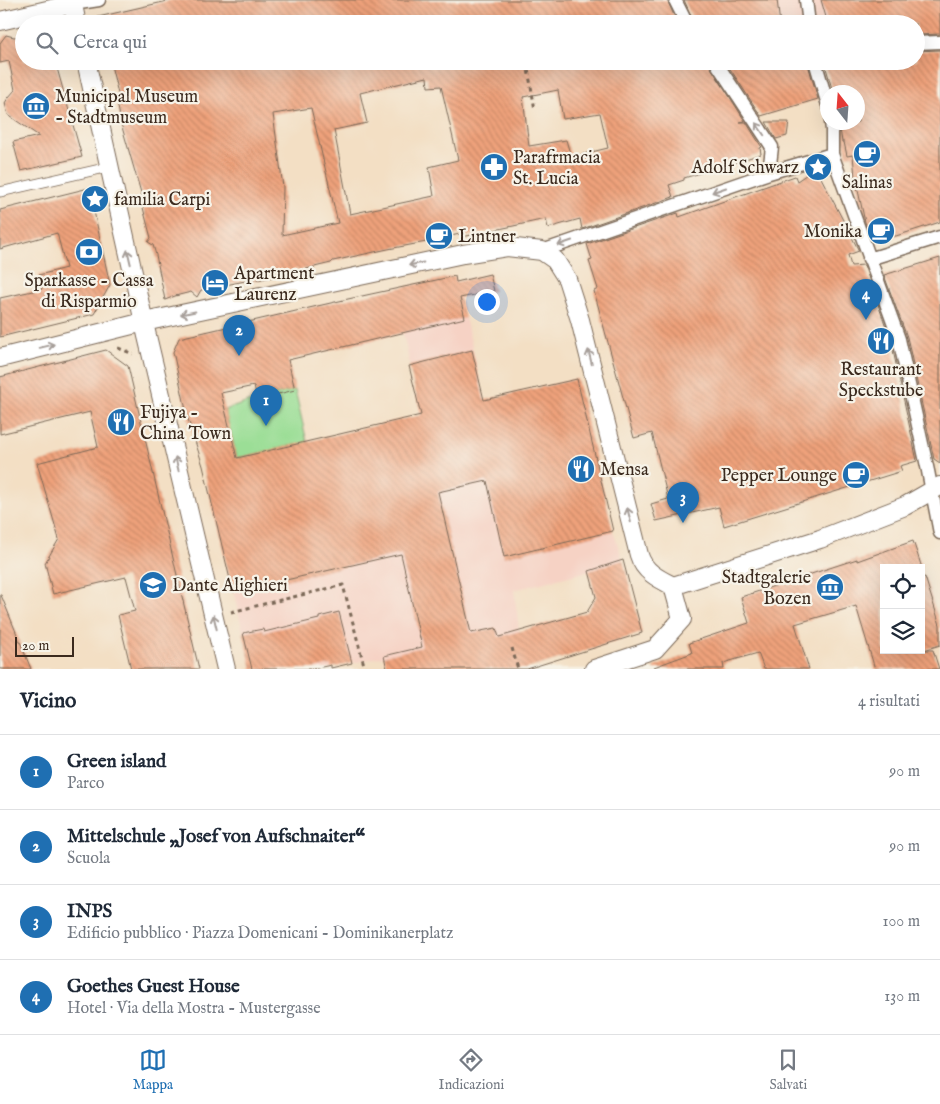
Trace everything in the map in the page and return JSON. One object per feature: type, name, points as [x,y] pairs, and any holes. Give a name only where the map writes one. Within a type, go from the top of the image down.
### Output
[{"type":"street","points":[[22,15],[73,2],[99,0]]},
{"type":"street","points":[[675,0],[682,15]]},
{"type":"street","points":[[806,0],[808,15]]},
{"type":"street","points":[[73,2],[75,15]]},
{"type":"street","points":[[0,21],[15,17]]},
{"type":"street","points":[[925,43],[940,42]]},
{"type":"street","points":[[88,70],[144,322],[226,669]]},
{"type":"street","points":[[721,70],[772,147],[769,173]]},
{"type":"street","points":[[817,70],[821,85]]},
{"type":"street","points":[[832,130],[832,154],[899,339],[936,488],[940,533]]},
{"type":"street","points":[[0,358],[144,322],[463,254],[507,247],[542,251],[769,173],[832,154]]},
{"type":"street","points":[[869,259],[940,237]]},
{"type":"street","points":[[542,251],[555,260],[567,279],[580,320],[641,562],[654,576],[673,586],[820,539],[905,506],[936,488]]},
{"type":"street","points":[[594,669],[654,649],[667,637],[682,619],[673,586]]},
{"type":"lane","points":[[0,192],[109,166]]},
{"type":"path","points":[[528,70],[535,110]]},
{"type":"path","points":[[214,616],[342,584],[365,669]]},
{"type":"path","points":[[512,648],[518,669]]},
{"type":"shaded area","points":[[777,0],[821,0],[825,15],[779,15]]},
{"type":"shaded area","points":[[455,276],[485,400],[577,379],[613,531],[623,560],[589,571],[514,590],[524,669],[384,656],[327,669],[252,669],[203,466],[225,410],[257,399],[295,390],[308,442],[421,415],[403,333],[359,344],[347,299]]},
{"type":"green space","points":[[295,390],[307,442],[237,458],[225,410],[257,399]]},
{"type":"building","points":[[172,0],[667,0],[674,15],[107,15]]},
{"type":"building","points":[[684,0],[777,0],[779,15],[691,15]]},
{"type":"building","points":[[821,0],[940,0],[940,34],[925,35],[925,15],[825,15]]},
{"type":"building","name":"Municipal Museum - Stadtmuseum","points":[[6,35],[15,37],[15,70],[58,70],[82,157],[21,171],[13,142],[39,136],[8,115],[5,103],[15,90],[9,61],[0,63],[0,43]]},
{"type":"building","points":[[940,50],[940,222],[896,236],[871,238],[865,222],[855,177],[853,155],[847,156],[840,130],[865,130],[865,85],[831,85],[827,70],[925,70],[925,51]]},
{"type":"building","points":[[112,70],[713,70],[745,121],[740,122],[746,122],[762,147],[760,148],[761,154],[711,172],[710,170],[684,178],[684,180],[669,185],[673,197],[582,229],[580,219],[548,228],[546,219],[462,237],[460,234],[441,238],[438,246],[432,241],[388,249],[298,271],[297,269],[273,274],[273,277],[201,290],[197,297],[191,292],[165,300],[156,255],[153,245],[148,242],[151,238],[142,204],[144,203],[122,127],[117,102],[120,102]],"holes":[[[427,77],[428,87],[441,86],[458,160],[429,167],[434,196],[350,214],[334,130],[367,123],[360,93]],[[558,90],[563,119],[600,113],[608,148],[571,157],[566,140],[529,146],[523,97]],[[311,108],[338,223],[282,235],[283,187],[273,114]]]},
{"type":"building","points":[[731,70],[810,70],[818,99],[761,116]]},
{"type":"building","points":[[766,122],[789,122],[787,136],[776,139]]},
{"type":"building","points":[[816,168],[859,251],[848,255],[851,266],[864,265],[891,341],[917,461],[900,466],[902,471],[724,526],[719,507],[656,521],[651,504],[668,499],[652,433],[634,438],[594,291],[598,289],[589,261],[592,260],[587,244],[678,213],[679,217],[795,176],[797,181]]},
{"type":"building","points":[[89,188],[110,285],[94,314],[0,337],[0,298],[42,289],[39,275],[66,268],[57,233],[0,249],[0,210]]},
{"type":"building","points":[[940,258],[940,463],[934,459],[907,337],[884,275]]},
{"type":"building","points":[[490,274],[494,291],[460,298],[465,318],[288,360],[295,390],[257,399],[254,386],[221,393],[237,458],[421,415],[409,366],[472,350],[484,400],[577,379],[613,531],[504,557],[487,481],[438,492],[471,633],[496,628],[499,637],[587,612],[596,597],[589,571],[623,560],[642,633],[527,669],[387,669],[384,656],[422,647],[401,554],[233,592],[203,466],[188,419],[173,352],[179,338],[455,276],[456,282]]},
{"type":"building","points":[[106,350],[128,366],[199,669],[131,669],[118,615],[135,611],[126,577],[53,594],[45,563],[59,539],[37,463],[98,447],[90,412],[0,434],[0,377]]},
{"type":"building","points":[[913,541],[921,564],[880,564],[880,654],[925,654],[925,650],[933,650],[939,669],[875,669],[856,606],[795,624],[809,669],[764,669],[758,653],[723,663],[724,669],[654,669],[654,667],[692,653],[689,643],[749,623],[741,597],[857,559],[857,561]]},
{"type":"building","points":[[925,577],[940,625],[940,645],[925,650]]},
{"type":"building","points":[[1,595],[31,669],[0,669]]},
{"type":"building","points":[[339,612],[352,663],[331,668],[331,665],[313,669],[252,669],[243,633],[263,629],[264,632],[319,619],[319,617]]},
{"type":"place","name":"Municipal Museum - Stadtmuseum","points":[[36,106]]},
{"type":"place","name":"Salinas","points":[[867,154]]},
{"type":"place","name":"Parafrmacia St. Lucia","points":[[494,167]]},
{"type":"place","name":"Adolf Schwarz","points":[[818,167]]},
{"type":"place","name":"familia Carpi","points":[[95,199]]},
{"type":"place","name":"Monika","points":[[881,231]]},
{"type":"place","name":"Lintner","points":[[439,236]]},
{"type":"place","name":"Sparkasse - Cassa di Risparmio","points":[[89,252]]},
{"type":"place","name":"Apartment Laurenz","points":[[215,283]]},
{"type":"place","name":"Goethes Guest House","points":[[866,320]]},
{"type":"place","name":"Restaurant Speckstube","points":[[881,341]]},
{"type":"place","name":"Mittelschule „Josef von Aufschnaiter“","points":[[239,356]]},
{"type":"place","name":"Fujiya - China Town","points":[[121,422]]},
{"type":"place","name":"Green island","points":[[266,426]]},
{"type":"place","name":"Mensa","points":[[581,469]]},
{"type":"place","name":"Pepper Lounge","points":[[856,475]]},
{"type":"place","name":"INPS","points":[[683,523]]},
{"type":"place","name":"Dante Alighieri","points":[[153,585]]},
{"type":"place","name":"Stadtgalerie Bozen","points":[[830,587]]}]
